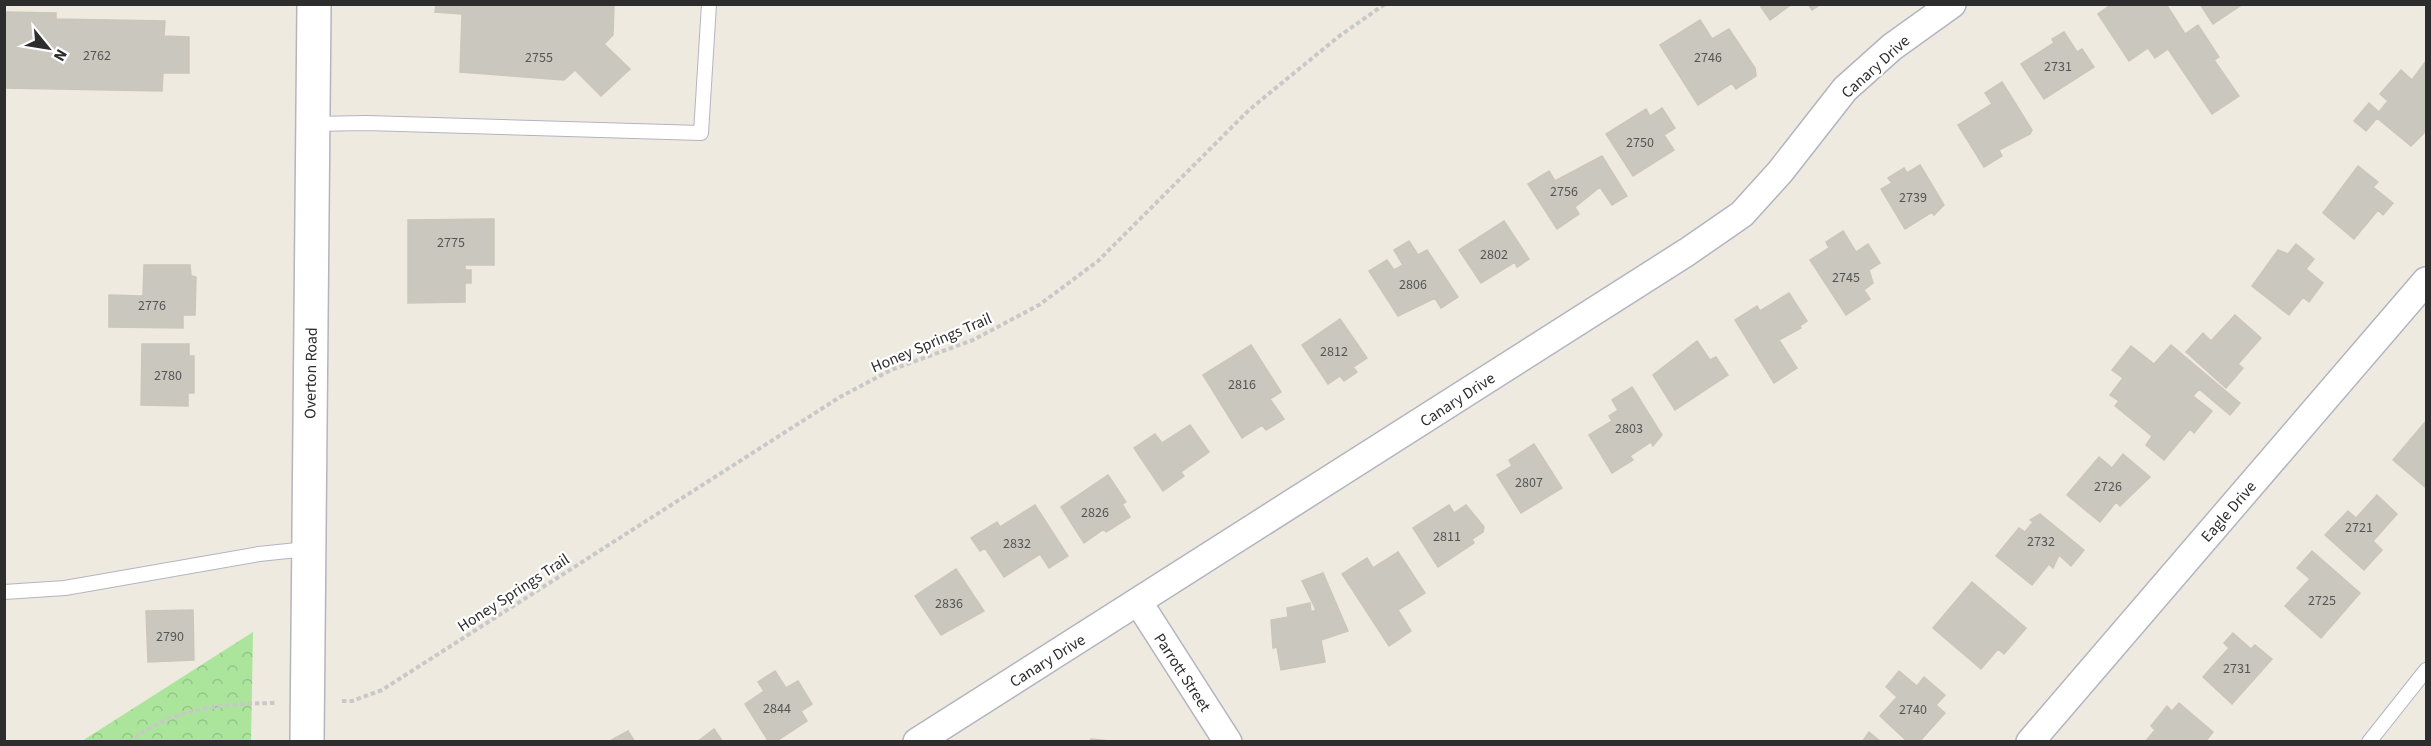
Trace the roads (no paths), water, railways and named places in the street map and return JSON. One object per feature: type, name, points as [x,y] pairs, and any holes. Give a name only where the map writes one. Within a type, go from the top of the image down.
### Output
[{"type":"street","name":"Overton Road","points":[[306,741],[314,4]]},
{"type":"street","name":"Canary Drive","points":[[917,741],[1139,603],[1687,252],[1742,214],[1780,172],[1845,90],[1892,47],[1952,4]]},
{"type":"street","name":"Eagle Drive","points":[[2030,741],[2427,281]]},
{"type":"street","name":"Parrott Street","points":[[1139,603],[1228,741]]},
{"type":"lane","points":[[313,124],[366,123],[701,133],[709,4]]},
{"type":"lane","points":[[4,592],[65,588],[237,558],[307,549]]},
{"type":"lane","points":[[2369,741],[2427,670]]}]
